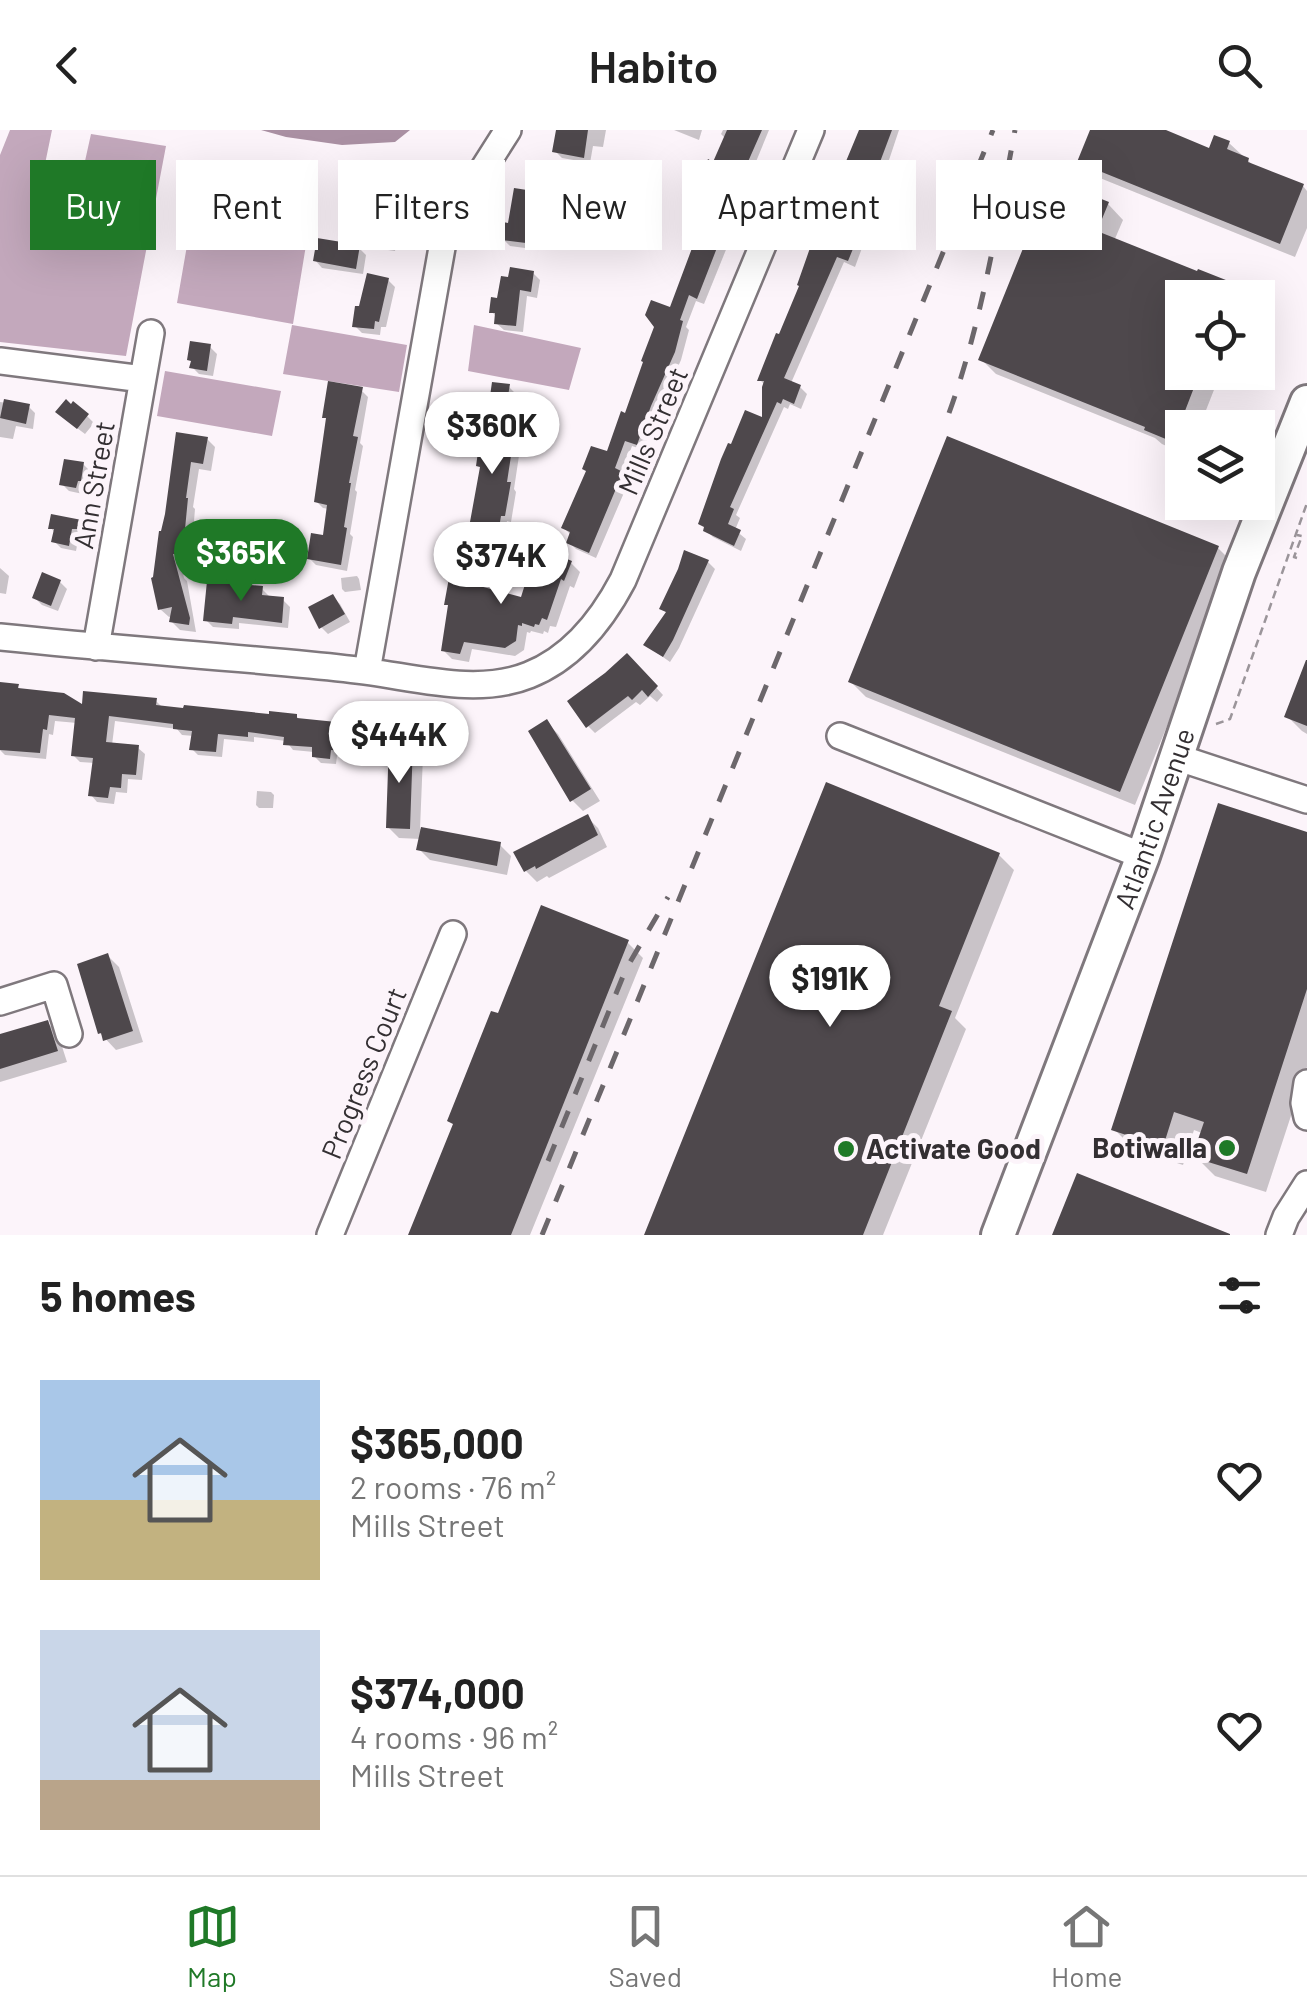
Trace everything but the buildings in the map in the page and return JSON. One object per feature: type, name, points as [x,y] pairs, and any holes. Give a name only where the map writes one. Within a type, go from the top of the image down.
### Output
[{"type":"main road","name":"Atlantic Avenue","points":[[998,1235],[1143,856],[1239,572],[1307,402]]},
{"type":"street","points":[[367,671],[442,242],[454,215],[508,130]]},
{"type":"street","name":"Mills Street","points":[[0,637],[367,671],[455,683],[510,681],[552,662],[601,618],[623,580],[811,130]]},
{"type":"street","name":"Ann Street","points":[[96,647],[151,333]]},
{"type":"street","points":[[0,361],[143,378]]},
{"type":"street","points":[[840,736],[1143,856]]},
{"type":"street","points":[[1176,757],[1307,800]]},
{"type":"street","name":"Progress Court","points":[[330,1235],[454,934]]},
{"type":"street","points":[[0,1002],[54,985],[69,1034]]},
{"type":"street","points":[[1307,1084],[1307,1116]]},
{"type":"street","points":[[1279,1235],[1307,1184]]},
{"type":"path","points":[[1213,725],[1230,719],[1307,503]]},
{"type":"path","points":[[1296,534],[1302,536],[1294,557],[1297,558]]},
{"type":"shaded area","points":[[10,130],[52,130],[46,160],[30,160],[30,250],[146,250],[126,356],[0,342],[0,155]]},
{"type":"shaded area","points":[[261,130],[410,130],[395,142],[342,145]]},
{"type":"shaded area","points":[[91,134],[166,146],[156,198],[156,160],[85,160]]},
{"type":"shaded area","points":[[186,250],[305,250],[293,324],[177,303]]},
{"type":"shaded area","points":[[292,325],[407,345],[399,392],[283,374]]},
{"type":"shaded area","points":[[474,325],[581,348],[569,390],[468,371]]},
{"type":"shaded area","points":[[165,371],[281,391],[272,436],[157,416]]},
{"type":"railway","points":[[542,1235],[993,130]]},
{"type":"railway","points":[[949,413],[980,309],[1015,130]]},
{"type":"railway","points":[[548,1161],[626,969],[668,897]]},
{"type":"place","name":"Botiwalla","points":[[1227,1148]]},
{"type":"place","name":"Activate Good","points":[[846,1149]]}]
